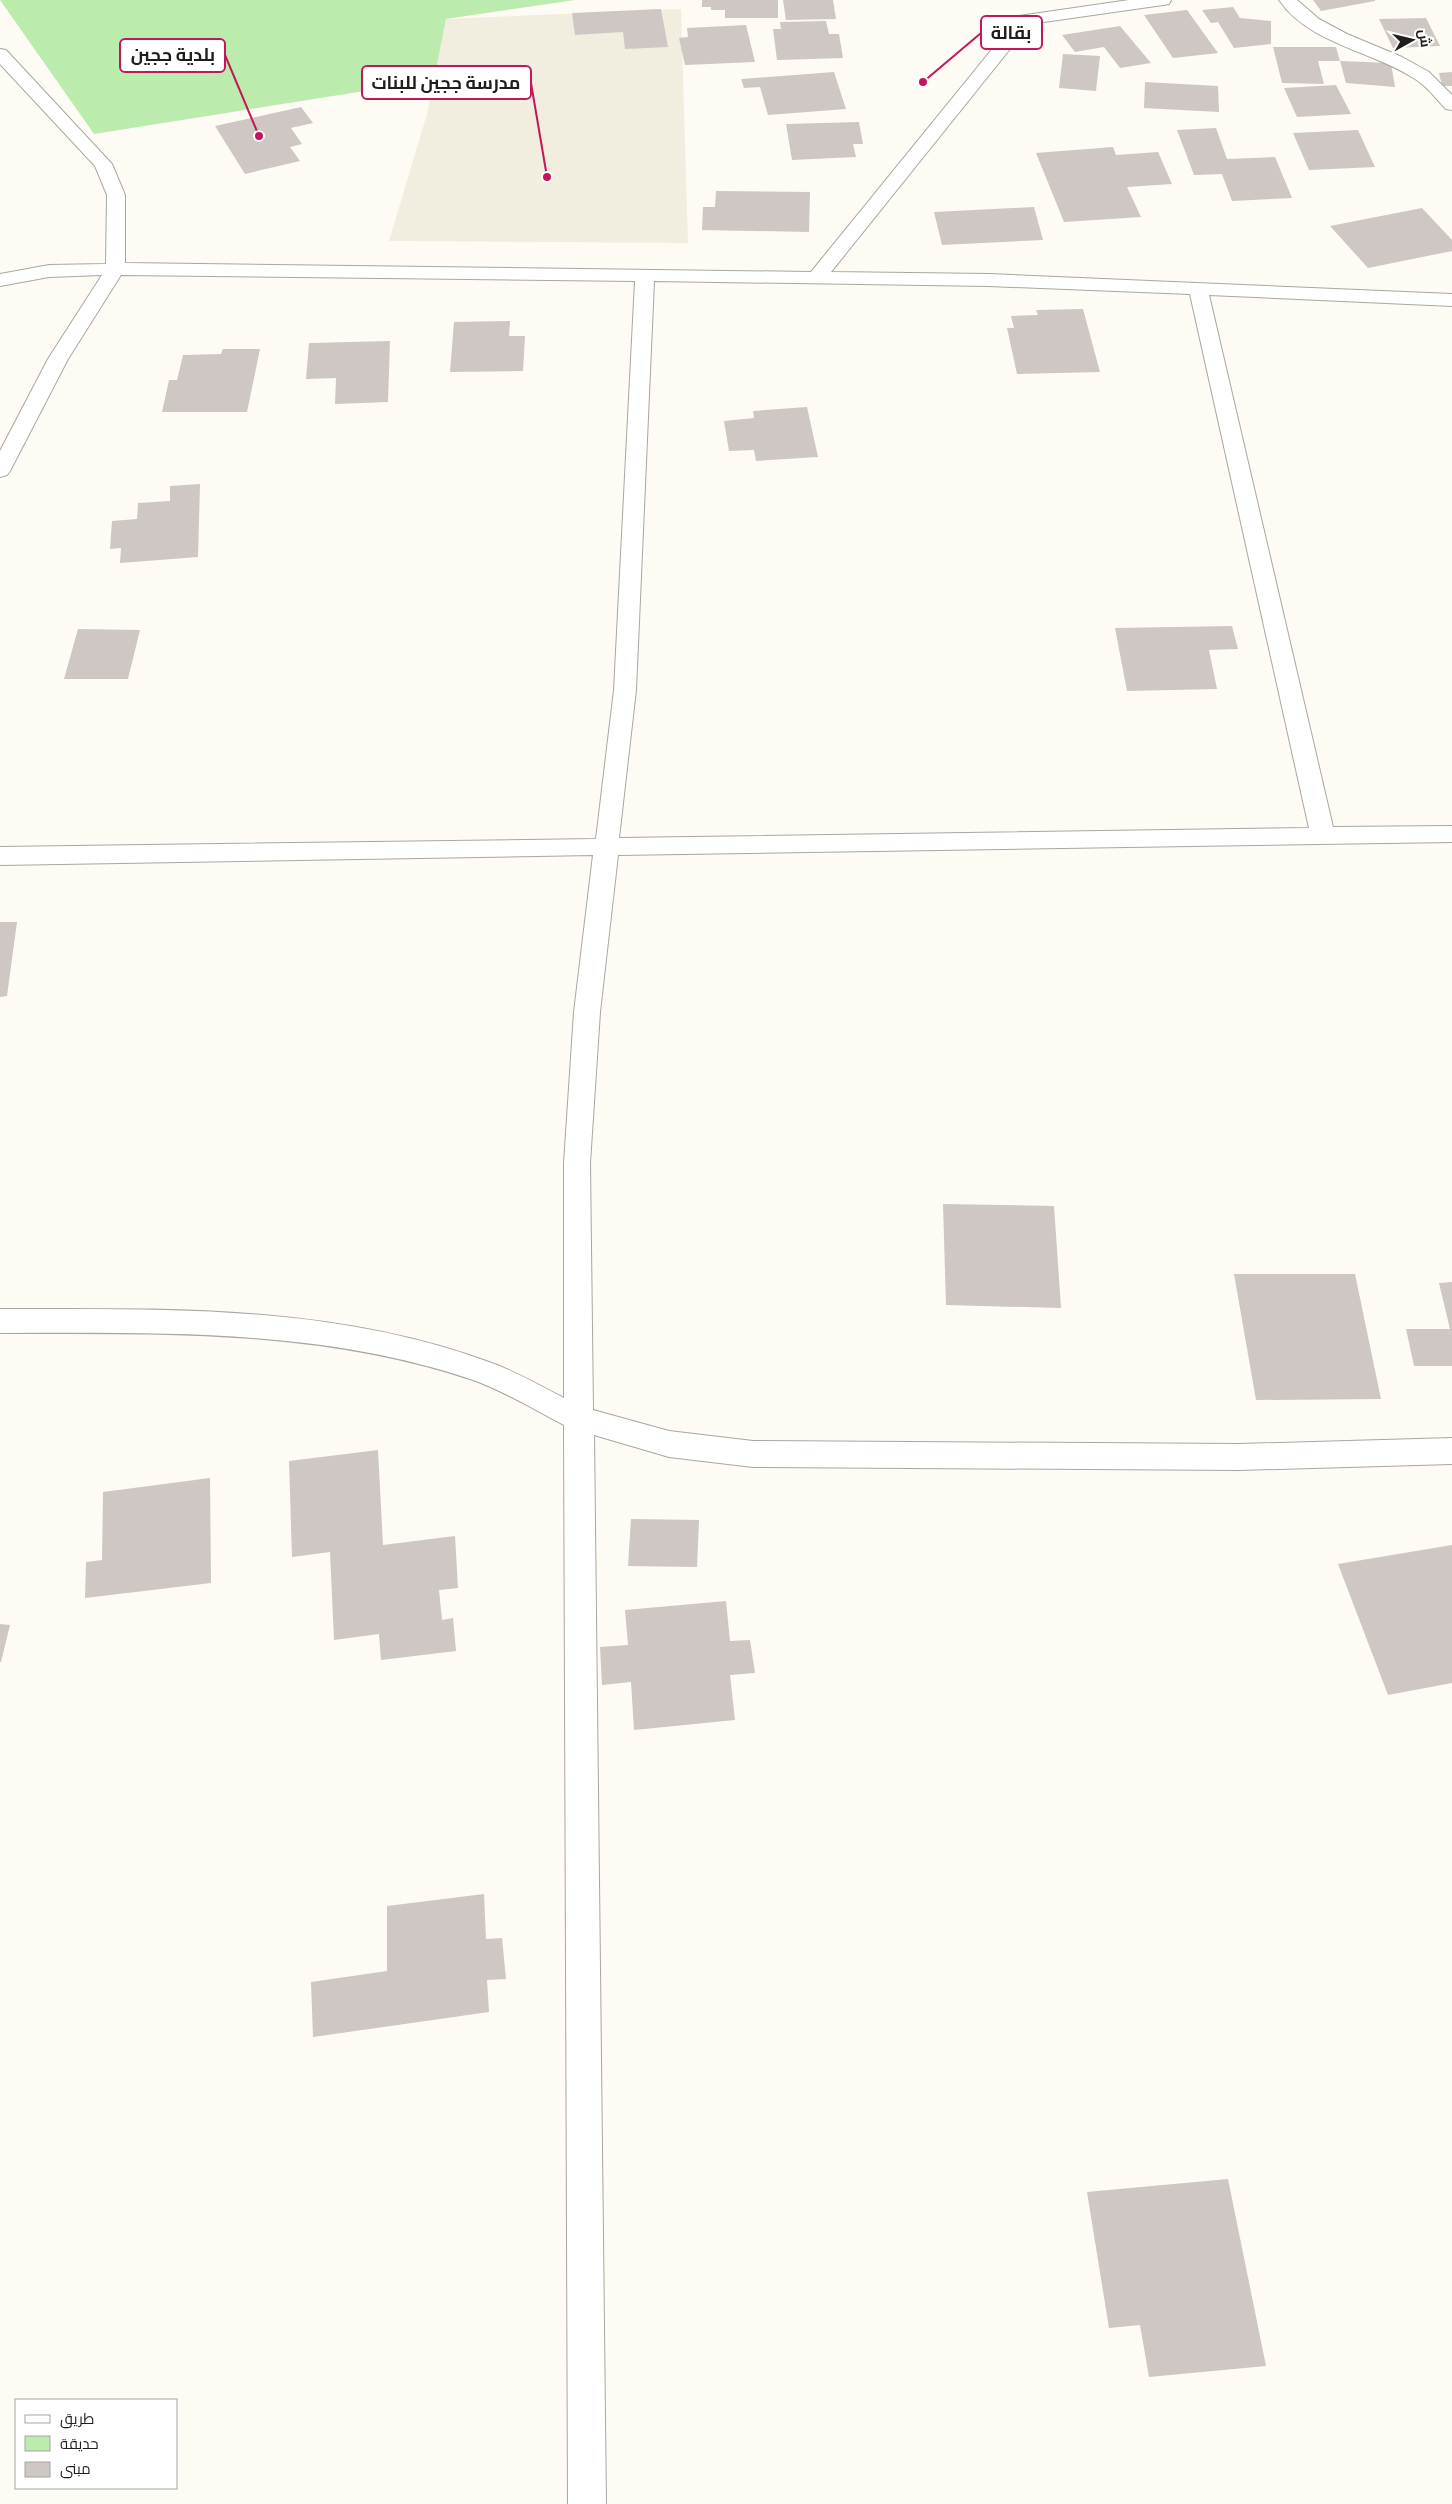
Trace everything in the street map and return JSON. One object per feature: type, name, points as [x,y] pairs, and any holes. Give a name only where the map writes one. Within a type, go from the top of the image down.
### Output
[{"type":"street","points":[[818,276],[1025,20],[1031,0]]},
{"type":"street","points":[[1025,20],[1163,0]]},
{"type":"street","points":[[1287,0],[1313,23],[1341,38],[1396,61],[1423,76],[1452,105]]},
{"type":"street","points":[[0,54],[103,164],[116,195],[115,269],[58,359],[0,471]]},
{"type":"street","points":[[0,280],[49,271],[115,269],[645,277],[818,276],[989,280],[1452,300]]},
{"type":"street","points":[[587,2504],[577,1163],[587,1012],[626,690],[645,277]]},
{"type":"street","points":[[1198,289],[1324,835]]},
{"type":"street","points":[[0,856],[607,845],[1452,834]]},
{"type":"street","points":[[0,1321],[176,1321],[297,1329],[391,1344],[482,1371],[578,1418],[669,1444],[753,1454],[1239,1456],[1452,1451]]},
{"type":"shaded area","points":[[681,9],[688,243],[389,241],[427,114],[446,19]]},
{"type":"green space","points":[[0,0],[575,0],[446,19],[434,80],[94,134]]},
{"type":"building","points":[[702,0],[778,0],[778,18],[725,18],[725,10],[711,10],[711,7],[702,7]]},
{"type":"building","points":[[783,0],[833,0],[836,19],[786,20]]},
{"type":"building","points":[[1313,0],[1375,0],[1375,1],[1321,11]]},
{"type":"building","points":[[1233,7],[1240,18],[1271,21],[1271,44],[1234,48],[1218,22],[1211,23],[1202,10]]},
{"type":"building","points":[[661,9],[668,47],[625,49],[623,32],[575,35],[572,13]]},
{"type":"building","points":[[1187,10],[1218,53],[1173,58],[1144,15]]},
{"type":"building","points":[[1426,18],[1440,46],[1393,48],[1379,19]]},
{"type":"building","points":[[826,21],[829,34],[839,34],[843,58],[777,60],[773,29],[781,29],[780,22]]},
{"type":"building","points":[[746,25],[755,62],[685,65],[679,38],[688,37],[687,28]]},
{"type":"building","points":[[1120,26],[1151,63],[1120,68],[1104,47],[1075,52],[1062,35]]},
{"type":"building","points":[[1273,47],[1336,47],[1340,61],[1318,61],[1324,84],[1282,83]]},
{"type":"building","points":[[1063,54],[1100,56],[1096,91],[1059,88]]},
{"type":"building","points":[[1340,61],[1391,63],[1395,87],[1346,83]]},
{"type":"building","points":[[834,72],[846,109],[768,115],[760,87],[744,88],[741,79]]},
{"type":"building","points":[[1452,72],[1452,86],[1442,86],[1439,73]]},
{"type":"building","points":[[1145,82],[1218,86],[1219,112],[1144,108]]},
{"type":"building","points":[[1336,85],[1351,114],[1297,117],[1284,88]]},
{"type":"building","points":[[301,107],[313,123],[291,128],[302,144],[290,147],[300,161],[245,174],[215,126]]},
{"type":"building","points":[[859,122],[863,144],[853,144],[856,157],[792,160],[786,124]]},
{"type":"building","points":[[1216,128],[1227,159],[1275,157],[1292,198],[1232,201],[1222,174],[1194,175],[1177,130]]},
{"type":"building","points":[[1358,130],[1375,167],[1309,170],[1293,133]]},
{"type":"building","points":[[1113,147],[1116,155],[1158,152],[1172,184],[1127,187],[1141,217],[1064,222],[1036,153]]},
{"type":"building","points":[[716,191],[810,192],[809,232],[702,230],[703,207],[715,207]]},
{"type":"building","points":[[1034,207],[1043,240],[942,245],[934,212]]},
{"type":"building","points":[[1422,208],[1452,240],[1452,251],[1368,268],[1330,226]]},
{"type":"building","points":[[1083,309],[1100,372],[1017,374],[1007,328],[1014,328],[1011,316],[1038,315],[1036,310]]},
{"type":"building","points":[[510,321],[509,336],[525,336],[523,371],[450,372],[454,322]]},
{"type":"building","points":[[390,341],[388,402],[335,404],[336,378],[306,379],[309,343]]},
{"type":"building","points":[[223,349],[260,349],[247,412],[162,412],[169,380],[177,380],[183,355],[221,354]]},
{"type":"building","points":[[807,407],[818,457],[756,461],[754,450],[729,451],[724,421],[754,418],[753,411]]},
{"type":"building","points":[[200,484],[198,557],[120,563],[121,548],[110,549],[112,521],[137,519],[138,503],[170,501],[170,486]]},
{"type":"building","points":[[1232,626],[1238,649],[1209,650],[1217,689],[1127,691],[1115,628]]},
{"type":"building","points":[[78,629],[140,630],[128,679],[64,679]]},
{"type":"building","points":[[0,922],[17,922],[7,996],[0,997]]},
{"type":"building","points":[[943,1204],[1054,1206],[1061,1308],[946,1305]]},
{"type":"building","points":[[1234,1274],[1355,1274],[1381,1399],[1256,1400]]},
{"type":"building","points":[[1452,1282],[1452,1366],[1414,1366],[1406,1329],[1450,1329],[1439,1283]]},
{"type":"building","points":[[378,1450],[383,1545],[455,1536],[458,1588],[439,1590],[442,1620],[453,1618],[456,1651],[381,1660],[379,1634],[334,1640],[330,1552],[292,1557],[289,1461]]},
{"type":"building","points":[[210,1478],[211,1583],[85,1598],[86,1562],[102,1560],[103,1492]]},
{"type":"building","points":[[631,1519],[699,1520],[697,1567],[628,1566]]},
{"type":"building","points":[[1452,1545],[1452,1683],[1388,1695],[1338,1564]]},
{"type":"building","points":[[726,1601],[730,1641],[750,1640],[755,1673],[730,1675],[735,1720],[634,1730],[631,1682],[602,1685],[600,1647],[628,1645],[625,1610]]},
{"type":"building","points":[[0,1624],[10,1625],[1,1662],[0,1662]]},
{"type":"building","points":[[484,1894],[486,1939],[502,1938],[506,1979],[487,1980],[489,2012],[313,2037],[311,1982],[387,1971],[387,1906]]},
{"type":"building","points":[[1228,2179],[1266,2366],[1149,2377],[1140,2325],[1109,2328],[1087,2192]]},
{"type":"place","name":"بقالة","points":[[923,82]]},
{"type":"place","name":"بلدية ججين","points":[[259,136]]},
{"type":"place","name":"مدرسة ججين للبنات","points":[[547,177]]}]
